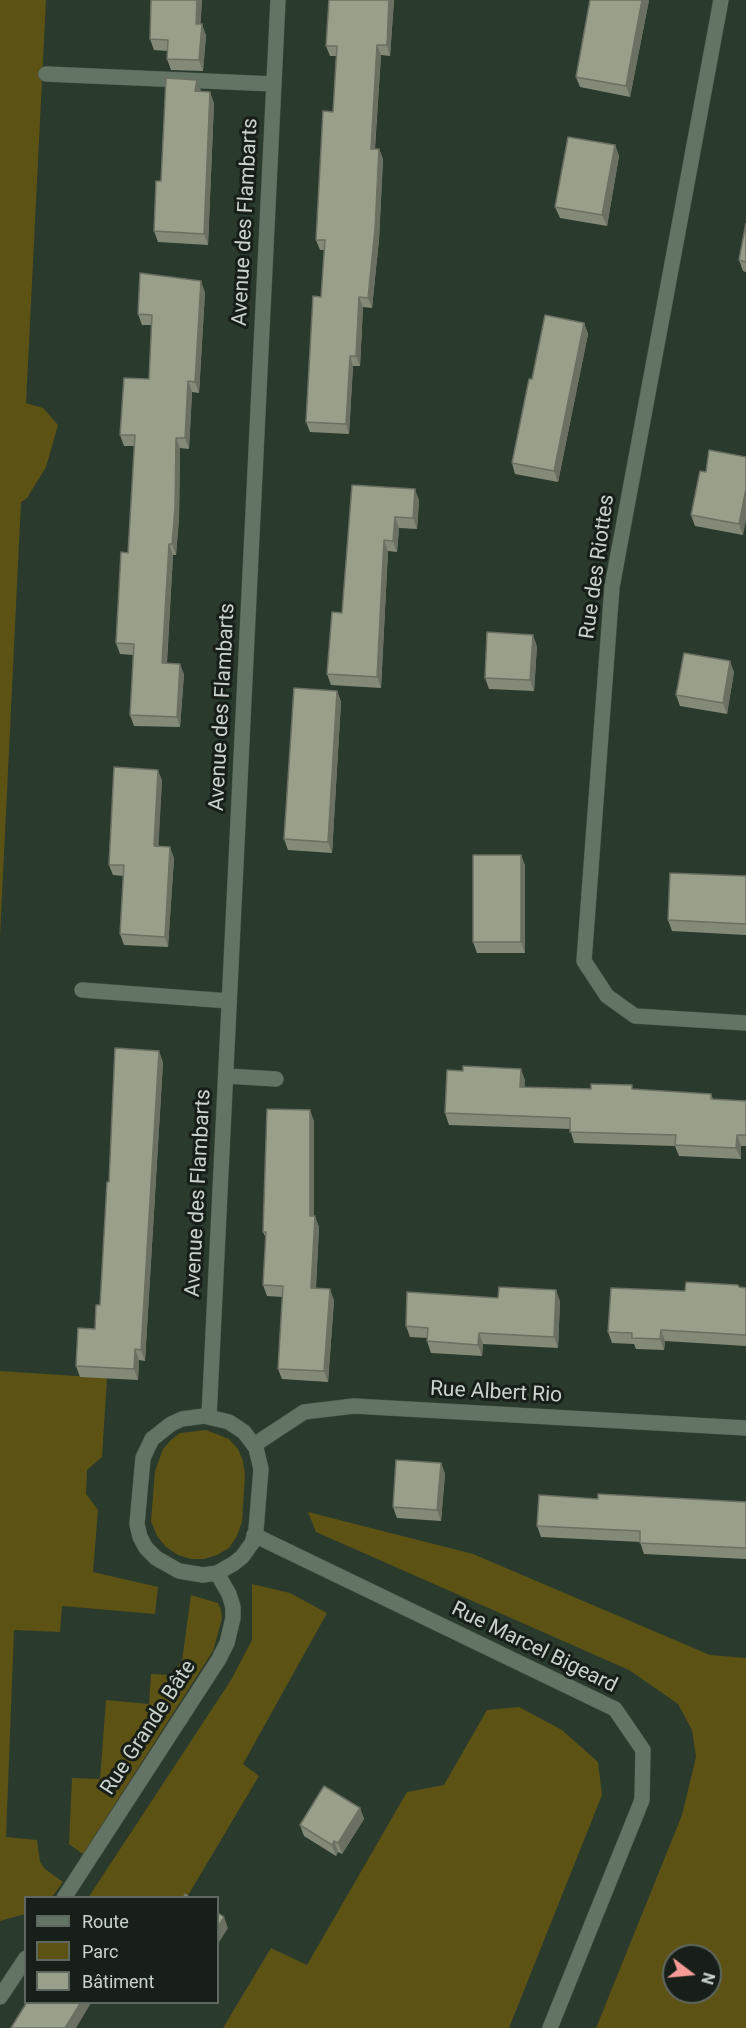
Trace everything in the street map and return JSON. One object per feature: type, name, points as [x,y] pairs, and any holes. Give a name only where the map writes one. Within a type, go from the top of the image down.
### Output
[{"type":"street","name":"Avenue des Flambarts","points":[[210,1417],[278,0]]},
{"type":"street","name":"Rue des Riottes","points":[[721,0],[612,587],[584,961],[607,996],[635,1016],[746,1023]]},
{"type":"street","points":[[46,74],[274,84]]},
{"type":"street","points":[[82,990],[229,1001]]},
{"type":"street","points":[[226,1076],[276,1079]]},
{"type":"street","name":"Rue Albert Rio","points":[[254,1444],[304,1412],[354,1406],[746,1428]]},
{"type":"street","points":[[210,1417],[237,1426],[254,1444],[261,1469],[256,1530],[252,1543],[242,1557],[217,1573],[192,1575],[166,1565],[146,1548],[137,1524],[143,1458],[152,1439],[160,1431],[182,1419],[210,1417]]},
{"type":"street","name":"Rue Marcel Bigeard","points":[[254,1535],[615,1710],[644,1750],[642,1800],[550,2028]]},
{"type":"street","name":"Rue Grande Bâte","points":[[65,1896],[219,1659],[227,1643],[232,1629],[233,1607],[229,1594],[217,1573]]},
{"type":"street","points":[[0,1997],[24,1961]]},
{"type":"green space","points":[[0,0],[46,0],[26,403],[43,408],[58,425],[46,467],[27,498],[21,502],[0,936]]},
{"type":"green space","points":[[0,1371],[107,1378],[102,1457],[87,1470],[86,1494],[98,1510],[93,1572],[158,1587],[155,1614],[62,1606],[60,1632],[14,1630],[6,1837],[37,1840],[40,1862],[45,1869],[63,1882],[53,1896],[24,1896],[24,1914],[0,1921]]},
{"type":"green space","points":[[206,1430],[229,1439],[238,1449],[243,1461],[245,1475],[242,1522],[229,1548],[204,1559],[191,1559],[178,1555],[166,1547],[157,1536],[151,1521],[155,1471],[163,1449],[171,1440],[180,1433]]},
{"type":"green space","points":[[308,1512],[473,1554],[710,1655],[746,1658],[746,2028],[596,2028],[682,1815],[696,1757],[692,1730],[678,1704],[629,1670],[316,1532]]},
{"type":"green space","points":[[252,1584],[290,1593],[327,1613],[243,1764],[259,1776],[188,1896],[89,1896],[231,1680],[252,1640]]},
{"type":"green space","points":[[191,1595],[218,1603],[221,1610],[222,1619],[213,1651],[83,1854],[69,1844],[72,1778],[100,1779],[106,1700],[149,1704],[151,1674],[171,1675],[182,1661]]},
{"type":"green space","points":[[519,1707],[562,1730],[598,1762],[602,1795],[509,2028],[223,2028],[271,1948],[307,1965],[407,1792],[444,1785],[487,1710]]},
{"type":"building","points":[[151,0],[197,0],[196,24],[202,24],[199,60],[167,59],[168,40],[150,39]]},
{"type":"building","points":[[329,0],[389,0],[387,45],[377,45],[371,149],[379,149],[375,229],[368,298],[359,297],[356,356],[350,356],[346,424],[306,422],[313,296],[321,297],[325,240],[316,240],[323,111],[333,112],[337,46],[326,46]]},
{"type":"building","points":[[590,0],[642,0],[626,86],[576,77]]},
{"type":"building","points":[[166,78],[197,80],[195,91],[210,92],[204,234],[154,231],[156,181],[161,181]]},
{"type":"building","points":[[568,137],[615,145],[602,215],[555,207]]},
{"type":"building","points":[[746,223],[746,262],[739,260]]},
{"type":"building","points":[[140,273],[201,281],[195,382],[188,381],[185,438],[176,438],[175,508],[172,544],[169,544],[162,663],[180,664],[177,717],[130,715],[134,644],[116,643],[121,552],[128,553],[135,435],[120,435],[124,378],[149,379],[152,315],[138,314]]},
{"type":"building","points":[[545,315],[584,323],[554,471],[512,463]]},
{"type":"building","points":[[709,450],[746,457],[746,489],[739,524],[691,515],[700,471],[706,472]]},
{"type":"building","points":[[352,485],[415,489],[413,518],[395,517],[393,541],[384,540],[377,677],[327,674],[332,612],[342,613]]},
{"type":"building","points":[[487,632],[533,635],[530,680],[485,678]]},
{"type":"building","points":[[684,653],[730,661],[723,703],[676,695]]},
{"type":"building","points":[[294,688],[337,691],[328,842],[284,839]]},
{"type":"building","points":[[114,767],[158,770],[154,846],[170,847],[165,937],[120,934],[124,865],[109,865]]},
{"type":"building","points":[[473,855],[521,855],[521,942],[473,942]]},
{"type":"building","points":[[670,873],[746,876],[746,924],[668,920]]},
{"type":"building","points":[[115,1048],[159,1051],[141,1350],[135,1349],[134,1369],[76,1366],[78,1328],[95,1329],[96,1305],[100,1305],[107,1182],[109,1182]]},
{"type":"building","points":[[463,1066],[521,1069],[520,1087],[591,1089],[591,1084],[632,1085],[632,1089],[711,1094],[711,1099],[746,1101],[746,1135],[737,1135],[736,1148],[675,1145],[676,1135],[570,1132],[570,1118],[445,1113],[447,1070],[463,1071]]},
{"type":"building","points":[[267,1109],[310,1110],[310,1216],[315,1216],[311,1288],[330,1289],[324,1371],[278,1369],[283,1286],[263,1285]]},
{"type":"building","points":[[686,1282],[738,1285],[746,1288],[746,1335],[661,1330],[660,1339],[632,1338],[632,1333],[608,1332],[611,1288],[685,1291]]},
{"type":"building","points":[[499,1287],[556,1290],[554,1337],[479,1333],[478,1345],[427,1341],[428,1328],[406,1326],[407,1292],[498,1298]]},
{"type":"building","points":[[396,1460],[441,1463],[437,1510],[393,1507]]},
{"type":"building","points":[[598,1494],[746,1502],[746,1548],[640,1543],[640,1531],[537,1526],[539,1495],[598,1499]]},
{"type":"building","points":[[324,1786],[360,1808],[338,1843],[334,1841],[332,1845],[300,1825]]},
{"type":"building","points":[[219,1914],[224,1917],[219,1925]]},
{"type":"building","points":[[26,2004],[80,2004],[65,2028],[11,2028]]}]
